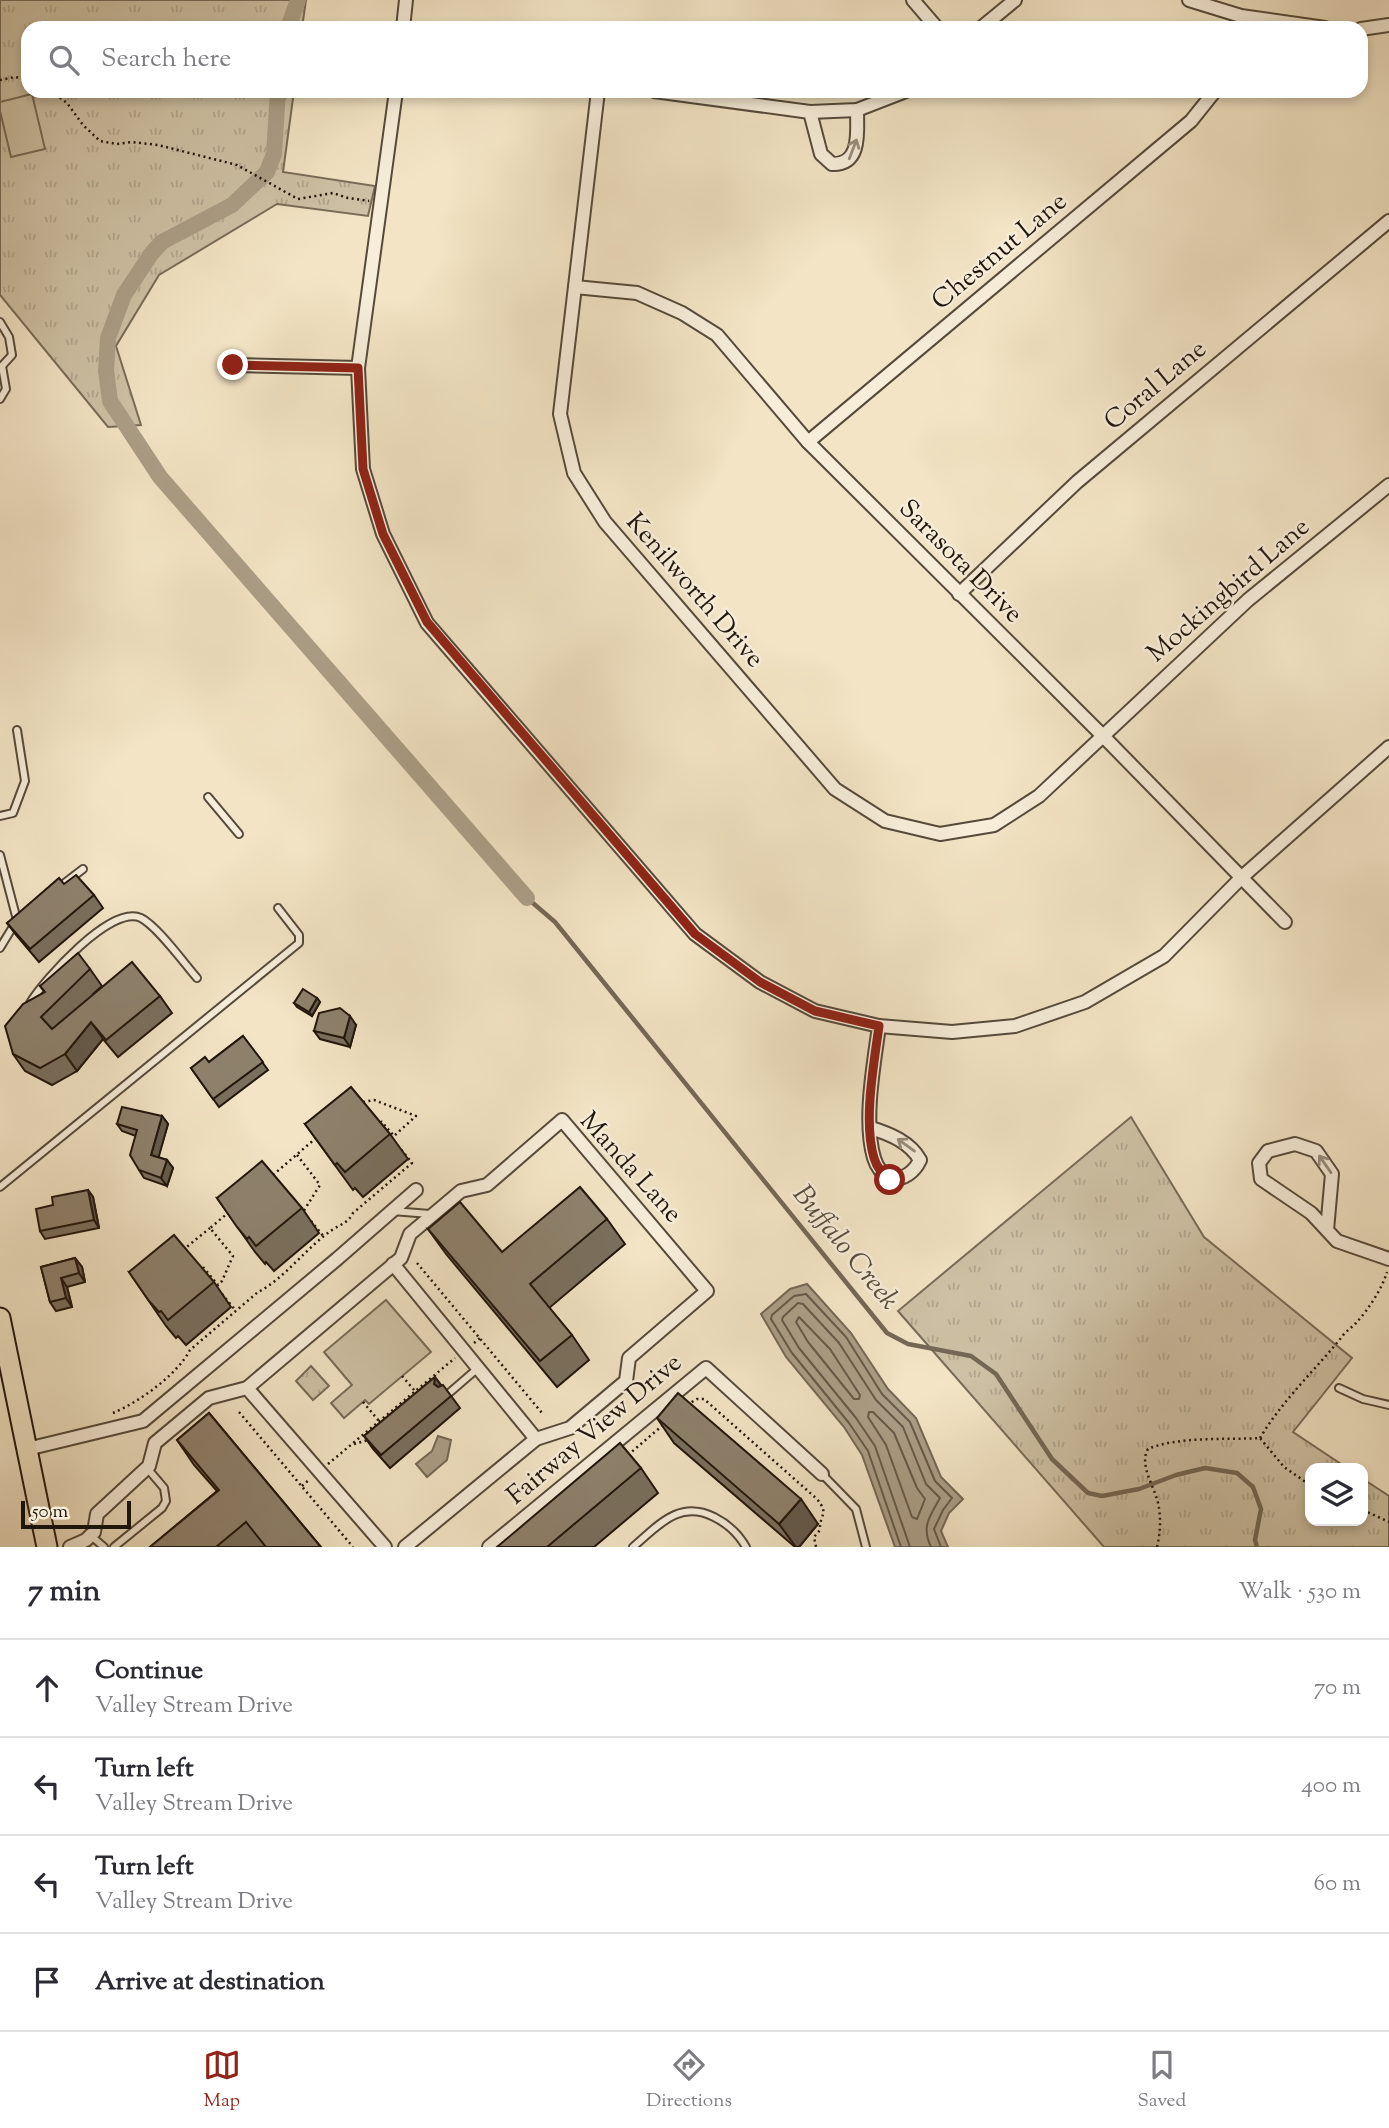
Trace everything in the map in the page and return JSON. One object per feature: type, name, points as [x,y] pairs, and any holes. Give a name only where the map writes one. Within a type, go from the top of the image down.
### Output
[{"type":"main road","points":[[0,1318],[47,1547]]},
{"type":"street","points":[[405,21],[407,0]]},
{"type":"street","points":[[913,0],[931,21]]},
{"type":"street","points":[[989,21],[1014,0]]},
{"type":"street","points":[[1189,0],[1237,21]]},
{"type":"street","points":[[1368,28],[1389,26]]},
{"type":"street","points":[[395,98],[358,368],[363,469],[383,534],[427,622],[695,934],[760,982],[815,1011],[879,1026],[952,1032],[1015,1026],[1085,1002],[1164,956],[1242,877],[1389,747]]},
{"type":"street","name":"Kenilworth Drive","points":[[597,98],[560,414],[575,473],[605,522],[835,789],[885,821],[940,834],[994,825],[1038,796],[1102,735]]},
{"type":"street","points":[[706,98],[810,112],[857,110],[888,98]]},
{"type":"street","name":"Chestnut Lane","points":[[808,442],[1191,121],[1209,98]]},
{"type":"street","points":[[810,112],[821,154],[832,164],[840,164],[849,160],[858,143],[857,110]]},
{"type":"street","name":"Coral Lane","points":[[958,593],[1077,482],[1389,221]]},
{"type":"street","name":"Sarasota Drive","points":[[575,287],[637,293],[682,313],[718,335],[808,442],[1285,922]]},
{"type":"street","points":[[233,365],[358,368]]},
{"type":"street","name":"Mockingbird Lane","points":[[1102,735],[1248,600],[1389,485]]},
{"type":"street","points":[[871,1128],[890,1135],[911,1148],[920,1160],[914,1171],[897,1180],[890,1180],[880,1171],[874,1160],[871,1128],[870,1100],[879,1026]]},
{"type":"street","name":"Manda Lane","points":[[90,1535],[94,1532],[97,1514],[147,1468],[155,1443],[209,1398],[247,1388],[401,1258],[410,1234],[432,1214],[461,1191],[487,1185],[562,1120],[707,1291],[629,1358],[626,1381],[570,1428],[536,1439],[405,1547]]},
{"type":"street","points":[[1327,1230],[1332,1174],[1315,1151],[1295,1144],[1268,1151],[1259,1163],[1261,1179],[1311,1213],[1337,1241],[1389,1259]]},
{"type":"street","points":[[27,1450],[143,1421],[416,1190]]},
{"type":"street","points":[[393,1264],[536,1439]]},
{"type":"street","name":"Fairway View Drive","points":[[489,1547],[706,1368],[822,1474]]},
{"type":"street","points":[[247,1388],[386,1547]]},
{"type":"street","points":[[70,1547],[90,1535]]},
{"type":"lane","points":[[0,322],[9,337],[12,355],[1,367],[6,389],[0,399]]},
{"type":"lane","points":[[0,816],[13,813],[25,781],[17,730]]},
{"type":"lane","points":[[208,797],[239,834]]},
{"type":"lane","points":[[0,855],[17,920]]},
{"type":"lane","points":[[55,891],[83,869]]},
{"type":"lane","points":[[0,1187],[299,943],[299,935],[278,908]]},
{"type":"lane","points":[[0,948],[17,920],[27,913]]},
{"type":"lane","points":[[25,1011],[54,971],[107,925],[122,917],[140,918],[150,925],[197,978]]},
{"type":"lane","points":[[392,1211],[432,1214]]},
{"type":"lane","points":[[448,1394],[478,1368]]},
{"type":"lane","points":[[1339,1388],[1363,1399],[1389,1405]]},
{"type":"lane","points":[[114,1547],[162,1508],[166,1501],[163,1488],[147,1468]]},
{"type":"lane","points":[[822,1474],[856,1508],[866,1547]]},
{"type":"lane","points":[[633,1547],[672,1515],[695,1510],[707,1513],[732,1528],[746,1547]]},
{"type":"lane","points":[[90,1535],[104,1547]]},
{"type":"path","points":[[0,80],[21,78]]},
{"type":"path","points":[[60,98],[100,141],[158,145],[237,165],[287,195],[303,200],[332,192],[348,198],[381,202]]},
{"type":"path","points":[[355,1107],[374,1100],[416,1116],[392,1136],[381,1121]]},
{"type":"path","points":[[268,1179],[317,1138]]},
{"type":"path","points":[[105,1415],[136,1402],[186,1360],[190,1350],[258,1292],[271,1286],[278,1276],[324,1237],[349,1221],[353,1213],[412,1163],[399,1147]]},
{"type":"path","points":[[297,1155],[320,1185],[303,1212],[297,1204]]},
{"type":"path","points":[[178,1255],[229,1212]]},
{"type":"path","points":[[311,1221],[324,1237]]},
{"type":"path","points":[[210,1228],[233,1256],[218,1285]]},
{"type":"path","points":[[417,1263],[542,1413]]},
{"type":"path","points":[[1260,1438],[1275,1414],[1334,1349],[1343,1335],[1358,1322],[1384,1281],[1389,1265]]},
{"type":"path","points":[[203,1267],[236,1311]]},
{"type":"path","points":[[302,1486],[480,1338]]},
{"type":"path","points":[[402,1376],[415,1391]]},
{"type":"path","points":[[402,1408],[407,1398]]},
{"type":"path","points":[[681,1410],[691,1402],[704,1399],[817,1499],[825,1513],[820,1530],[814,1537],[816,1547]]},
{"type":"path","points":[[363,1402],[379,1421]]},
{"type":"path","points":[[239,1412],[353,1547]]},
{"type":"path","points":[[620,1462],[671,1419]]},
{"type":"path","points":[[352,1444],[374,1438]]},
{"type":"path","points":[[1157,1547],[1159,1505],[1149,1475],[1146,1454],[1155,1447],[1183,1442],[1260,1438]]},
{"type":"path","points":[[1260,1438],[1283,1468],[1305,1482]]},
{"type":"path","points":[[1368,1512],[1389,1522]]},
{"type":"green space","points":[[0,0],[306,0],[303,21],[21,21],[21,98],[293,98],[283,172],[375,186],[368,216],[277,204],[159,275],[116,346],[141,425],[108,427],[0,295]]},
{"type":"green space","points":[[21,97],[33,98],[45,149],[11,157],[0,102]]},
{"type":"green space","points":[[1131,1117],[1204,1237],[1352,1358],[1293,1432],[1340,1463],[1305,1463],[1305,1526],[1368,1526],[1368,1482],[1389,1496],[1389,1547],[1104,1547],[898,1311]]},
{"type":"green space","points":[[386,1300],[431,1352],[369,1404],[365,1400],[344,1418],[331,1403],[352,1385],[324,1352]]},
{"type":"green space","points":[[311,1366],[329,1386],[313,1400],[296,1381]]},
{"type":"water","points":[[807,1284],[851,1333],[888,1389],[916,1418],[941,1477],[963,1499],[949,1513],[941,1531],[948,1547],[895,1547],[862,1455],[844,1427],[786,1357],[761,1314],[790,1289]]},
{"type":"water","points":[[438,1436],[451,1440],[447,1460],[427,1477],[416,1464],[432,1451]]},
{"type":"building","points":[[76,875],[94,895],[30,949],[7,923],[59,878],[64,884]]},
{"type":"building","points":[[78,953],[90,969],[41,1017],[52,1029],[132,962],[160,996],[106,1040],[91,1022],[65,1054],[40,1068],[13,1054],[5,1026],[23,1004],[45,992],[40,986]]},
{"type":"building","points":[[303,989],[317,998],[309,1012],[294,1003]]},
{"type":"building","points":[[340,1008],[350,1016],[344,1038],[314,1031],[319,1013]]},
{"type":"building","points":[[243,1036],[263,1062],[213,1099],[191,1068],[205,1057],[209,1062]]},
{"type":"building","points":[[351,1087],[390,1134],[345,1172],[337,1163],[335,1165],[305,1124]]},
{"type":"building","points":[[122,1107],[162,1116],[151,1155],[167,1160],[161,1178],[139,1170],[130,1155],[137,1130],[117,1124]]},
{"type":"building","points":[[262,1161],[302,1208],[256,1246],[237,1227],[217,1198]]},
{"type":"building","points":[[580,1187],[607,1219],[530,1284],[572,1335],[540,1361],[428,1229],[460,1202],[502,1252]]},
{"type":"building","points":[[88,1190],[94,1220],[40,1231],[36,1209],[53,1205],[52,1197]]},
{"type":"building","points":[[174,1235],[214,1282],[168,1320],[149,1301],[129,1272]]},
{"type":"building","points":[[75,1258],[79,1273],[61,1278],[66,1298],[50,1302],[41,1267]]},
{"type":"building","points":[[435,1377],[434,1384],[438,1387],[443,1385],[451,1396],[381,1455],[364,1436]]},
{"type":"building","points":[[678,1393],[801,1499],[779,1524],[657,1418]]},
{"type":"building","points":[[209,1413],[320,1546],[266,1547],[246,1522],[216,1547],[150,1547],[219,1490],[177,1440]]},
{"type":"building","points":[[620,1443],[641,1468],[547,1547],[497,1547]]},
{"type":"waterway","points":[[290,21],[298,0]]},
{"type":"waterway","points":[[278,98],[274,154],[267,172],[232,205],[162,242],[124,295],[108,338],[106,371],[110,401],[160,477],[527,898]]},
{"type":"waterway","name":"Buffalo Creek","points":[[527,898],[555,922],[887,1333],[908,1344],[971,1356],[996,1374],[1052,1459],[1088,1493],[1102,1496],[1139,1489],[1176,1475],[1205,1468],[1237,1473],[1253,1487],[1261,1509],[1255,1540],[1257,1547]]},
{"type":"route","points":[[233,365],[358,368],[363,469],[383,534],[427,622],[695,934],[760,982],[815,1011],[879,1026],[870,1100],[872,1146],[874,1160],[880,1171],[890,1180]]}]
